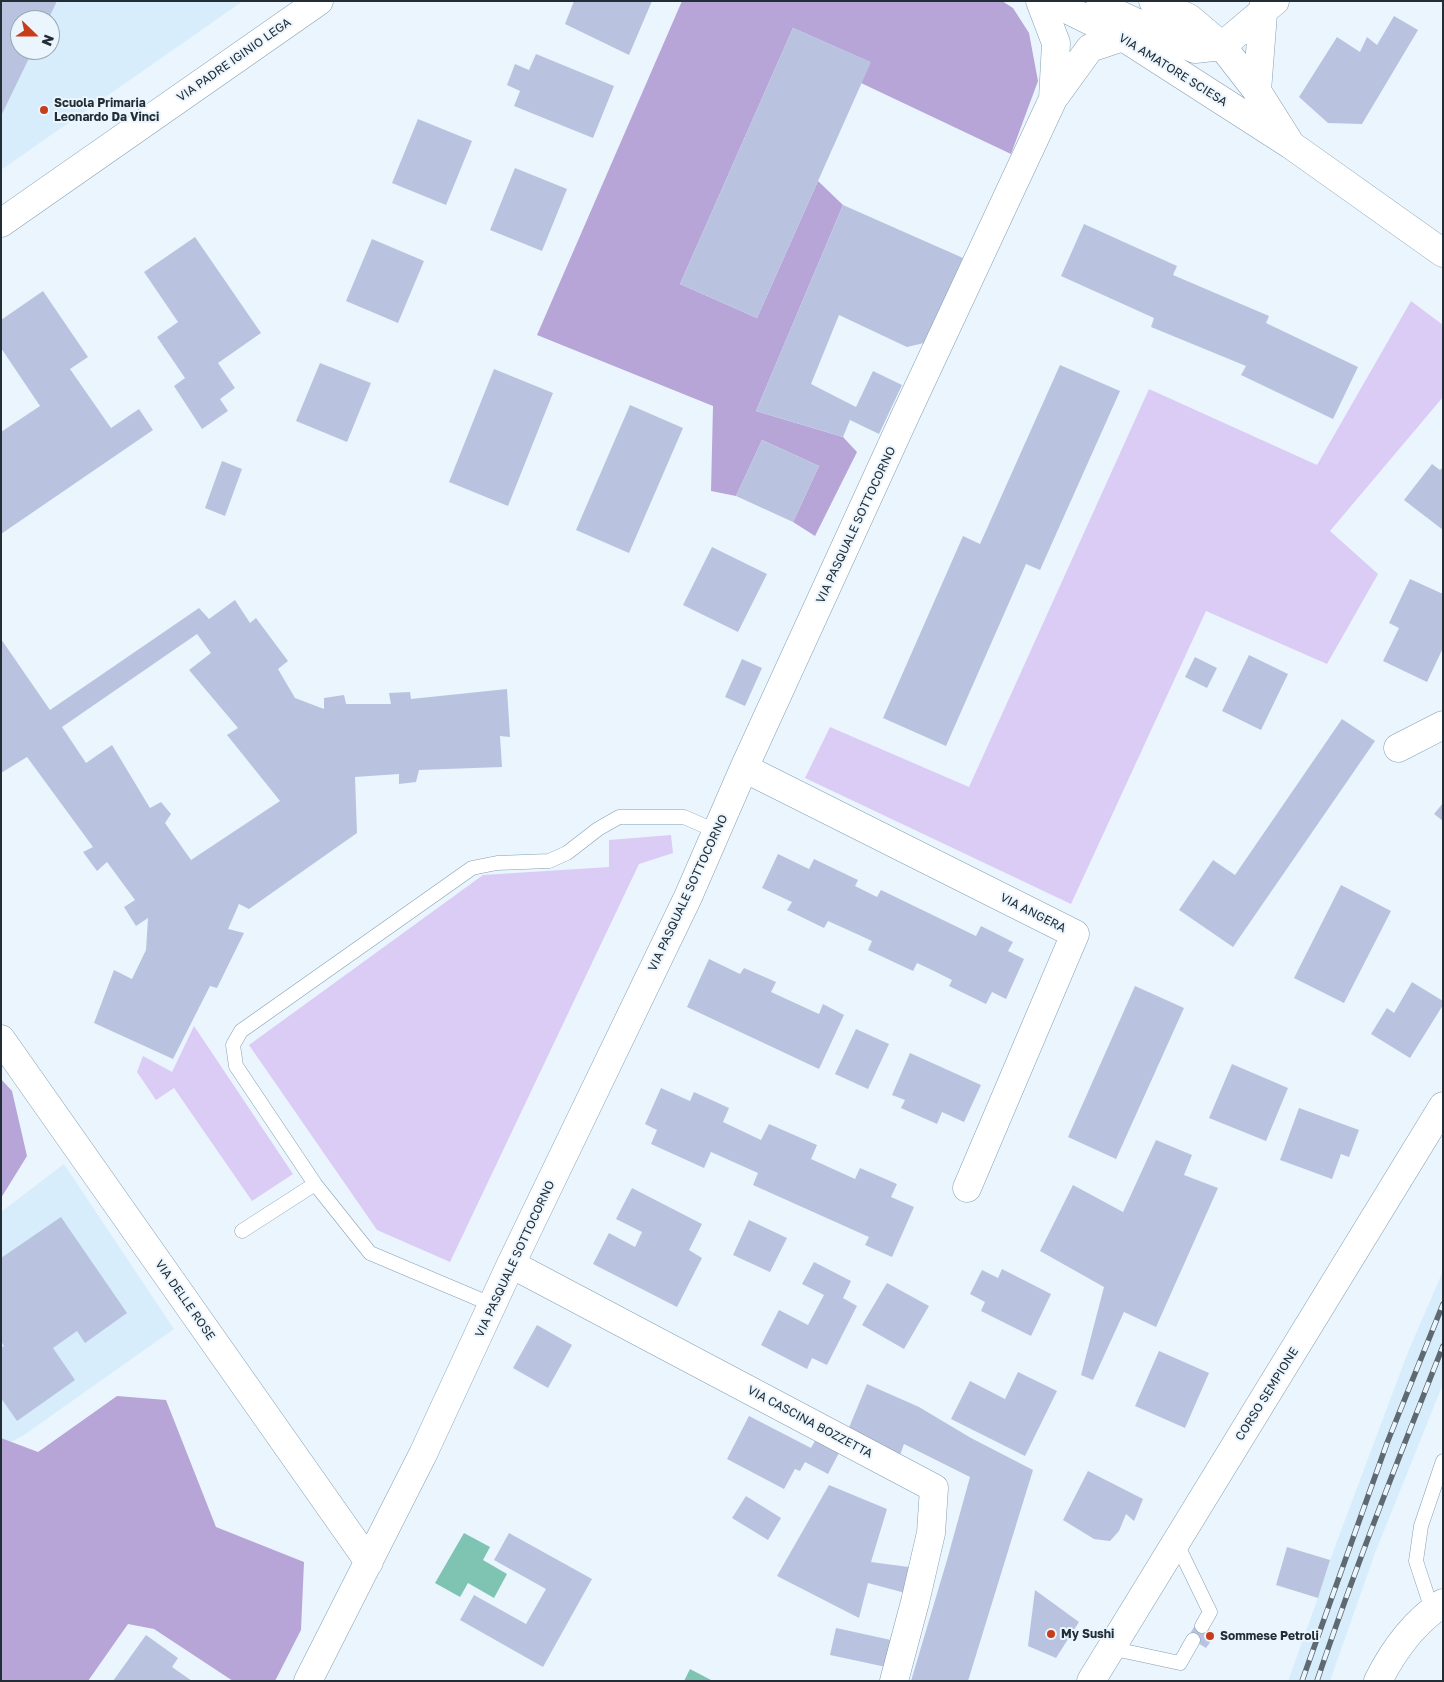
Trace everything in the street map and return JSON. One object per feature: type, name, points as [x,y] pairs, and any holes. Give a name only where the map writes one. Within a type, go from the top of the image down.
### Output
[{"type":"street","name":"VIA PADRE IGINIO LEGA","points":[[1,223],[319,1]]},
{"type":"street","name":"VIA PASQUALE SOTTOCORNO","points":[[1040,1],[1056,43],[1053,99]]},
{"type":"street","name":"VIA AMATORE SCIESA","points":[[1050,1],[1123,38],[1291,145],[1443,253]]},
{"type":"street","name":"VIA AMATORE SCIESA","points":[[1089,1],[1195,49],[1222,46]]},
{"type":"street","name":"VIA AMATORE SCIESA","points":[[1153,1],[1189,18],[1222,46],[1257,91],[1291,145]]},
{"type":"street","points":[[1222,46],[1268,4]]},
{"type":"street","points":[[1257,91],[1268,4]]},
{"type":"street","name":"VIA PASQUALE SOTTOCORNO","points":[[308,1681],[423,1454],[688,897],[744,768],[1053,99],[1090,48],[1123,38]]},
{"type":"street","points":[[1398,748],[1443,725]]},
{"type":"street","name":"VIA ANGERA","points":[[744,768],[1075,934],[967,1188]]},
{"type":"street","name":"VIA DELLE ROSE","points":[[1,1038],[369,1562]]},
{"type":"street","name":"CORSO SEMPIONE","points":[[1091,1681],[1443,1106]]},
{"type":"street","name":"VIA CASCINA BOZZETTA","points":[[512,1264],[934,1488],[931,1534],[916,1602],[894,1681]]},
{"type":"street","points":[[1378,1681],[1388,1660],[1409,1633],[1437,1606]]},
{"type":"lane","points":[[493,1305],[370,1253],[315,1184],[236,1066],[233,1045],[240,1031],[472,868],[497,863],[549,861],[567,853],[598,829],[619,817],[684,817],[716,832]]},
{"type":"lane","points":[[242,1231],[315,1184]]},
{"type":"lane","points":[[1437,1606],[1416,1561],[1421,1526],[1443,1461]]},
{"type":"lane","points":[[1176,1542],[1210,1612],[1202,1626]]},
{"type":"lane","points":[[1110,1648],[1180,1663],[1193,1640]]},
{"type":"shaded area","name":"Scuola Primaria Leonardo Da Vinci","points":[[1,1],[243,1],[1,170]]},
{"type":"shaded area","points":[[682,1],[1002,1],[1013,8],[1029,33],[1038,81],[1011,154],[861,83],[870,62],[793,28],[680,284],[757,318],[818,181],[843,205],[756,411],[843,437],[857,452],[815,536],[793,522],[819,466],[762,440],[736,496],[711,491],[713,406],[537,335]]},
{"type":"shaded area","points":[[1411,301],[1443,325],[1443,397],[1330,531],[1378,574],[1327,664],[1206,611],[1071,904],[805,778],[830,727],[969,787],[1149,389],[1317,465]]},
{"type":"shaded area","points":[[671,835],[673,853],[639,864],[450,1262],[377,1230],[249,1045],[483,875],[609,867],[609,840]]},
{"type":"shaded area","points":[[194,1026],[293,1174],[252,1201],[174,1088],[156,1100],[137,1072],[143,1056],[172,1072]]},
{"type":"shaded area","points":[[1,1079],[12,1091],[27,1156],[1,1198]]},
{"type":"shaded area","points":[[64,1164],[174,1329],[24,1435],[11,1442],[1,1438],[1,1212]]},
{"type":"shaded area","points":[[1443,1271],[1443,1384],[1375,1553],[1330,1681],[1288,1681],[1330,1560],[1408,1352]]},
{"type":"shaded area","points":[[117,1396],[166,1400],[216,1527],[304,1562],[301,1630],[275,1681],[233,1681],[154,1629],[128,1624],[88,1681],[1,1681],[1,1438],[38,1452]]},
{"type":"shaded area","points":[[464,1533],[490,1547],[483,1560],[507,1574],[494,1598],[468,1583],[460,1597],[435,1583]]},
{"type":"shaded area","points":[[690,1669],[711,1680],[711,1681],[684,1681]]},
{"type":"building","points":[[1,1],[57,1],[53,10],[10,10],[10,60],[28,60],[1,116]]},
{"type":"building","points":[[574,1],[652,1],[629,55],[565,24]]},
{"type":"building","points":[[1394,16],[1418,30],[1362,124],[1328,123],[1299,97],[1337,37],[1360,52],[1367,37],[1377,45]]},
{"type":"building","points":[[793,28],[871,62],[757,318],[680,284]]},
{"type":"building","points":[[536,54],[614,86],[593,138],[514,106],[520,91],[507,85],[515,64],[529,70]]},
{"type":"building","points":[[418,119],[472,141],[446,205],[392,183]]},
{"type":"building","points":[[515,168],[567,189],[542,251],[490,230]]},
{"type":"building","points":[[843,205],[963,258],[924,343],[907,347],[839,315],[811,384],[856,407],[873,371],[902,385],[879,434],[850,420],[843,437],[756,411]]},
{"type":"building","points":[[1084,224],[1177,266],[1173,275],[1269,316],[1266,323],[1358,367],[1333,419],[1241,375],[1246,366],[1151,327],[1154,318],[1061,276]]},
{"type":"building","points":[[195,237],[261,333],[218,363],[235,388],[220,399],[228,411],[202,429],[174,386],[185,378],[157,337],[178,322],[144,272]]},
{"type":"building","points":[[372,239],[424,261],[398,323],[346,301]]},
{"type":"building","points":[[43,291],[88,357],[70,369],[111,428],[139,409],[153,430],[1,534],[1,432],[40,406],[1,348],[1,320]]},
{"type":"building","points":[[320,363],[371,383],[347,442],[296,421]]},
{"type":"building","points":[[1060,365],[1120,391],[1040,570],[1026,564],[946,746],[883,718],[963,536],[980,544]]},
{"type":"building","points":[[494,369],[553,393],[508,506],[449,482]]},
{"type":"building","points":[[630,405],[683,428],[629,553],[576,530]]},
{"type":"building","points":[[762,440],[819,466],[793,522],[736,496]]},
{"type":"building","points":[[222,461],[242,469],[225,516],[205,508]]},
{"type":"building","points":[[1432,464],[1440,470],[1443,467],[1443,530],[1404,500]]},
{"type":"building","points":[[712,547],[767,574],[738,632],[683,605]]},
{"type":"building","points":[[1410,579],[1443,594],[1443,648],[1427,682],[1383,661],[1399,628],[1389,623]]},
{"type":"building","points":[[235,600],[250,623],[256,618],[288,661],[278,669],[295,698],[324,709],[324,698],[344,695],[346,704],[391,704],[389,693],[410,692],[411,699],[507,689],[510,737],[500,736],[502,767],[419,770],[416,782],[399,784],[399,774],[355,777],[357,833],[249,909],[239,904],[228,929],[244,933],[217,988],[210,986],[173,1059],[94,1023],[114,970],[132,979],[146,950],[148,918],[136,926],[124,907],[135,900],[107,862],[97,871],[83,852],[93,847],[27,757],[1,773],[1,639],[50,710],[199,608],[209,619]],"holes":[[[197,634],[211,653],[189,670],[238,728],[227,735],[280,801],[191,860],[165,823],[171,814],[161,802],[150,808],[112,745],[86,763],[62,727]]]},
{"type":"building","points":[[1249,655],[1288,674],[1261,730],[1222,711]]},
{"type":"building","points":[[1195,657],[1217,668],[1207,688],[1185,677]]},
{"type":"building","points":[[742,659],[762,668],[745,706],[725,697]]},
{"type":"building","points":[[1342,719],[1375,741],[1233,947],[1179,910],[1213,860],[1235,875]]},
{"type":"building","points":[[1443,803],[1443,821],[1434,814]]},
{"type":"building","points":[[778,854],[809,869],[814,859],[858,880],[855,886],[877,897],[881,890],[976,936],[981,926],[1013,942],[1008,951],[1024,959],[1006,999],[992,992],[986,1004],[949,986],[952,980],[917,963],[913,971],[868,950],[872,941],[828,921],[824,928],[787,910],[792,902],[762,888]]},
{"type":"building","points":[[1341,885],[1391,911],[1344,1003],[1294,978]]},
{"type":"building","points":[[709,959],[740,974],[744,968],[776,982],[771,992],[819,1014],[823,1004],[844,1015],[819,1069],[687,1007]]},
{"type":"building","points":[[1412,982],[1443,1001],[1443,1005],[1410,1058],[1371,1034],[1387,1008],[1394,1013]]},
{"type":"building","points":[[1135,986],[1184,1008],[1116,1159],[1068,1137]]},
{"type":"building","points":[[856,1029],[889,1044],[868,1089],[835,1074]]},
{"type":"building","points":[[910,1053],[981,1085],[964,1122],[942,1112],[937,1124],[901,1108],[905,1100],[892,1095]]},
{"type":"building","points":[[1232,1064],[1288,1088],[1266,1141],[1209,1118]]},
{"type":"building","points":[[661,1088],[690,1101],[694,1092],[729,1108],[723,1122],[761,1140],[769,1124],[817,1145],[811,1159],[855,1179],[860,1168],[897,1184],[891,1197],[914,1207],[892,1257],[865,1245],[869,1237],[753,1185],[758,1173],[711,1152],[704,1168],[651,1144],[657,1130],[645,1124]]},
{"type":"building","points":[[1299,1108],[1359,1130],[1349,1157],[1341,1154],[1332,1179],[1280,1160]]},
{"type":"building","points":[[1156,1140],[1192,1155],[1184,1175],[1218,1188],[1156,1327],[1124,1312],[1093,1380],[1081,1375],[1104,1287],[1040,1251],[1073,1185],[1123,1212]]},
{"type":"building","points":[[632,1188],[702,1224],[689,1250],[702,1258],[677,1307],[593,1264],[609,1233],[635,1247],[642,1232],[616,1219]]},
{"type":"building","points":[[61,1217],[127,1313],[85,1343],[77,1331],[53,1348],[75,1380],[17,1421],[1,1398],[1,1348],[4,1346],[1,1341],[1,1258]]},
{"type":"building","points":[[749,1220],[787,1238],[770,1272],[733,1255]]},
{"type":"building","points":[[814,1262],[851,1281],[843,1298],[857,1306],[827,1365],[812,1358],[807,1369],[761,1345],[779,1310],[808,1325],[824,1295],[802,1284]]},
{"type":"building","points":[[1002,1269],[1051,1294],[1031,1336],[981,1311],[985,1302],[970,1294],[982,1270],[998,1278]]},
{"type":"building","points":[[887,1283],[929,1306],[904,1349],[862,1325]]},
{"type":"building","points":[[537,1325],[572,1345],[548,1388],[513,1368]]},
{"type":"building","points":[[1159,1351],[1209,1373],[1185,1428],[1135,1406]]},
{"type":"building","points":[[1018,1372],[1057,1391],[1025,1456],[951,1419],[970,1381],[1005,1399]]},
{"type":"building","points":[[867,1384],[919,1407],[971,1438],[1033,1470],[968,1681],[911,1681],[970,1477],[904,1444],[899,1458],[848,1430]]},
{"type":"building","points":[[749,1416],[811,1448],[816,1439],[840,1451],[828,1474],[805,1462],[800,1471],[795,1469],[784,1489],[727,1459]]},
{"type":"building","points":[[1088,1471],[1143,1499],[1134,1521],[1126,1514],[1119,1531],[1110,1541],[1094,1539],[1063,1520]]},
{"type":"building","points":[[829,1485],[887,1509],[871,1562],[916,1568],[909,1594],[868,1583],[859,1618],[777,1576]]},
{"type":"building","points":[[746,1496],[781,1518],[768,1540],[732,1518]]},
{"type":"building","points":[[509,1533],[592,1579],[543,1667],[460,1620],[474,1595],[526,1624],[546,1589],[494,1560]]},
{"type":"building","points":[[1287,1547],[1330,1560],[1318,1598],[1276,1585]]},
{"type":"building","name":"My Sushi","points":[[1035,1590],[1079,1622],[1056,1658],[1028,1646]]},
{"type":"building","points":[[1197,1622],[1216,1634],[1206,1648],[1188,1637]]},
{"type":"building","points":[[836,1628],[891,1640],[886,1667],[830,1655]]},
{"type":"building","points":[[146,1635],[178,1658],[172,1667],[192,1681],[113,1681]]},
{"type":"railway","points":[[1302,1681],[1387,1443],[1443,1304]]},
{"type":"railway","points":[[1317,1681],[1362,1555],[1443,1346]]},
{"type":"place","name":"Scuola Primaria Leonardo Da Vinci","points":[[44,110]]},
{"type":"place","name":"My Sushi","points":[[1051,1634]]},
{"type":"place","name":"Sommese Petroli","points":[[1210,1636]]}]
